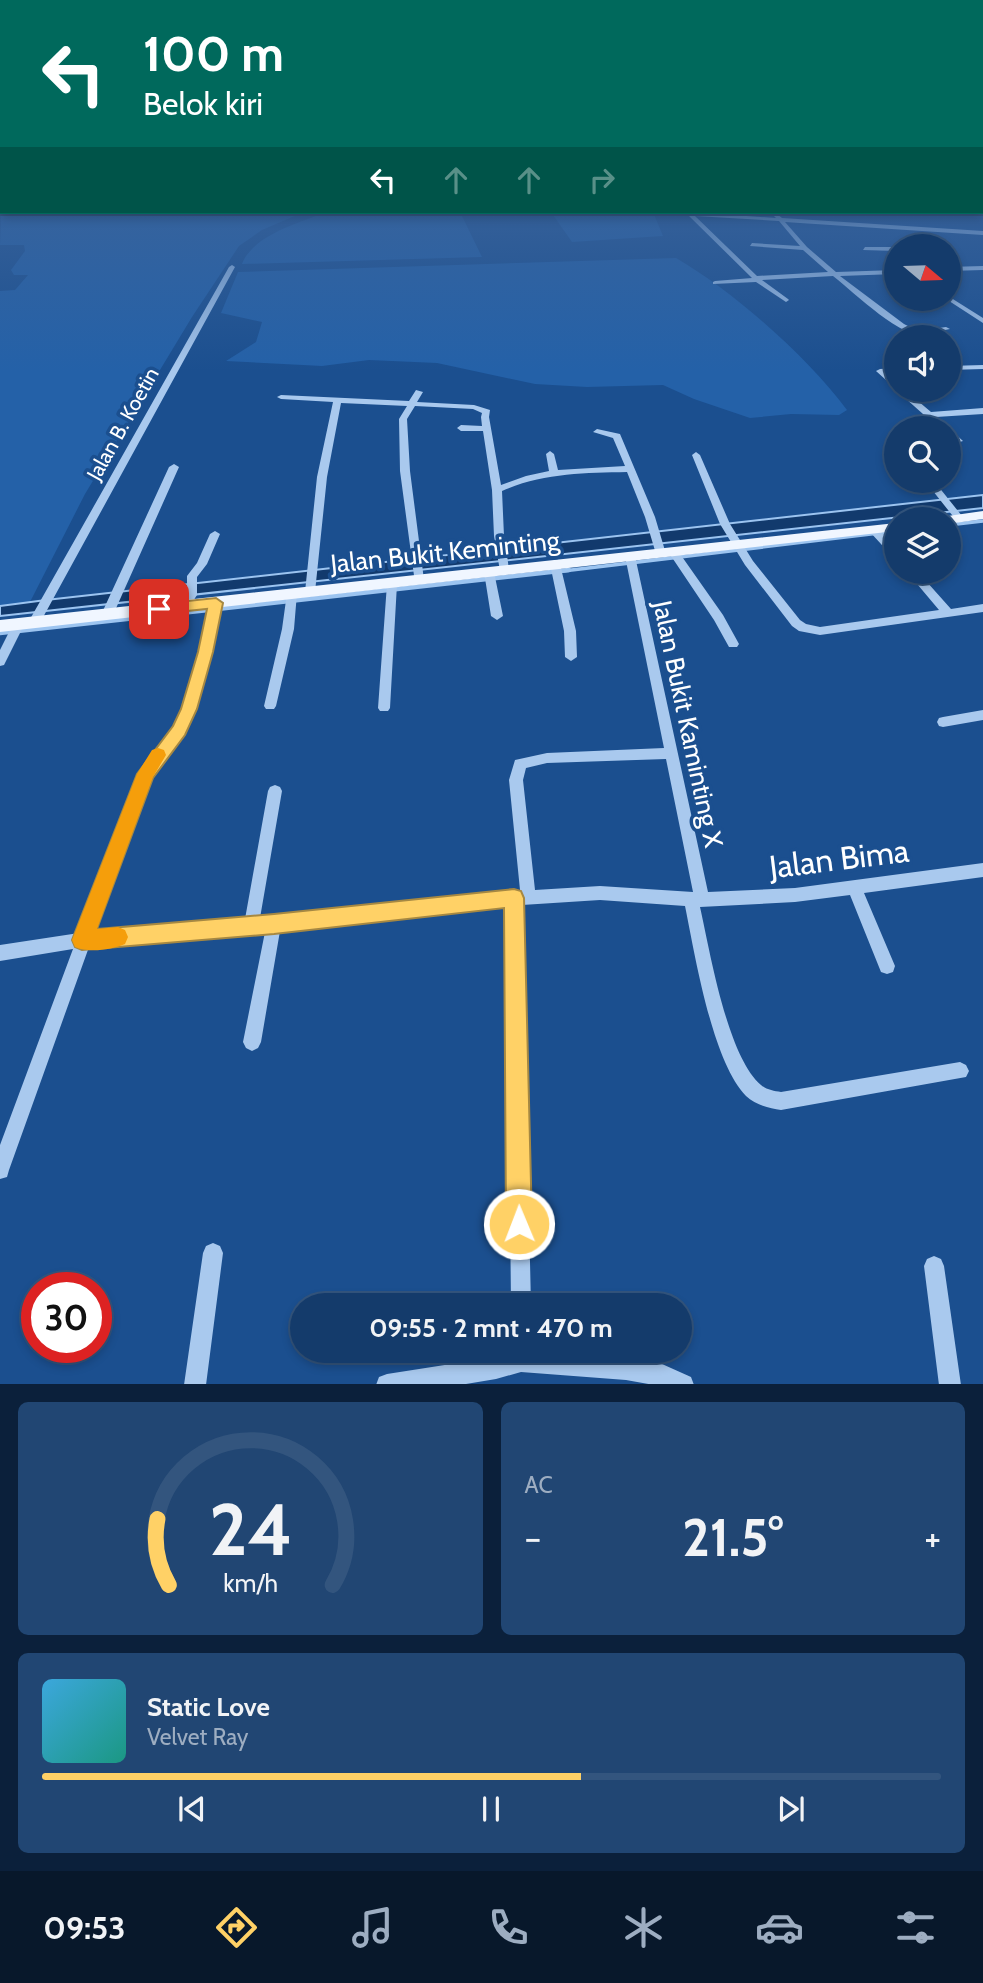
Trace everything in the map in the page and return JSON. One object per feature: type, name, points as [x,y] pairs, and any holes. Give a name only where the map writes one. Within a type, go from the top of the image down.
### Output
[{"type":"main road","points":[[961,516],[983,516]]},
{"type":"main road","name":"Jalan Bukit Keminting","points":[[0,626],[190,595],[216,603],[292,593],[311,582],[391,584],[417,570],[499,563],[555,564],[734,541],[884,529]]},
{"type":"street","points":[[718,242],[756,279],[786,300]]},
{"type":"street","points":[[799,242],[834,274],[900,325]]},
{"type":"street","points":[[752,245],[805,248]]},
{"type":"street","points":[[865,249],[884,249]]},
{"type":"street","name":"Jalan B. Koetin","points":[[31,619],[46,600],[232,267]]},
{"type":"street","points":[[961,269],[983,268]]},
{"type":"street","points":[[715,283],[884,272]]},
{"type":"street","points":[[961,307],[983,321]]},
{"type":"street","points":[[961,367],[983,367]]},
{"type":"street","points":[[417,570],[405,471],[403,419],[419,392]]},
{"type":"street","points":[[281,397],[482,408],[487,412],[487,429],[498,490],[499,563],[496,616]]},
{"type":"street","points":[[311,582],[322,477],[337,401]]},
{"type":"street","points":[[913,402],[926,415],[983,411]]},
{"type":"street","points":[[461,428],[487,429]]},
{"type":"street","points":[[597,432],[617,436],[664,551],[715,612],[733,644]]},
{"type":"street","points":[[550,454],[554,472]]},
{"type":"street","points":[[696,455],[734,541],[796,623],[803,628],[820,631],[983,608]]},
{"type":"street","points":[[108,610],[174,467]]},
{"type":"street","points":[[498,490],[528,476],[631,468]]},
{"type":"street","points":[[874,530],[884,541]]},
{"type":"street","points":[[190,595],[192,576],[202,564],[215,534]]},
{"type":"street","name":"Jalan Bukit Kaminting X","points":[[630,556],[670,753],[696,900]]},
{"type":"street","points":[[555,564],[570,631],[571,657]]},
{"type":"street","points":[[384,708],[391,584]]},
{"type":"street","points":[[923,584],[948,613]]},
{"type":"street","points":[[270,706],[288,628],[292,593]]},
{"type":"street","points":[[0,1170],[145,774],[179,730],[189,709],[206,652],[216,603]]},
{"type":"street","points":[[0,662],[31,619]]},
{"type":"street","points":[[943,722],[983,715]]},
{"type":"street","points":[[520,1293],[521,898],[516,780],[520,764],[547,758],[670,753]]},
{"type":"street","points":[[251,926],[275,790]]},
{"type":"street","name":"Jalan Bima","points":[[696,900],[795,895],[983,870]]},
{"type":"street","points":[[853,887],[887,966]]},
{"type":"street","points":[[0,953],[82,940],[274,924],[521,898],[600,893],[696,900],[710,985],[731,1054],[739,1073],[751,1089],[766,1098],[781,1101],[960,1072]]},
{"type":"street","points":[[252,1042],[274,924]]},
{"type":"street","points":[[195,1384],[213,1253]]},
{"type":"street","points":[[934,1266],[950,1384]]},
{"type":"street","points":[[387,1384],[423,1382],[495,1363]]},
{"type":"street","points":[[560,1363],[662,1375],[683,1384]]},
{"type":"shaded area","points":[[0,242],[245,242],[239,246],[192,317],[85,494],[30,602],[0,606],[0,291],[15,290],[28,275],[14,275],[11,270],[25,251],[24,245],[0,245]]},
{"type":"shaded area","points":[[261,242],[474,242],[482,257],[242,264]]},
{"type":"shaded area","points":[[676,258],[721,288],[768,326],[812,369],[847,410],[839,415],[791,414],[750,418],[663,385],[587,387],[535,384],[437,363],[369,360],[322,366],[226,361],[256,342],[262,322],[221,313],[238,272]]},
{"type":"shaded area","points":[[983,495],[983,508],[961,510],[961,507],[884,507],[884,519],[0,616],[0,606]]},
{"type":"waterway","points":[[961,524],[983,521]]},
{"type":"waterway","points":[[555,572],[884,532]]},
{"type":"waterway","points":[[0,633],[569,570]]},
{"type":"slow traffic","points":[[118,937],[82,940],[145,774],[158,755]]},
{"type":"route","points":[[159,609],[216,603],[206,652],[189,709],[179,730],[145,774],[82,940],[274,924],[514,898],[519,1224]]}]
